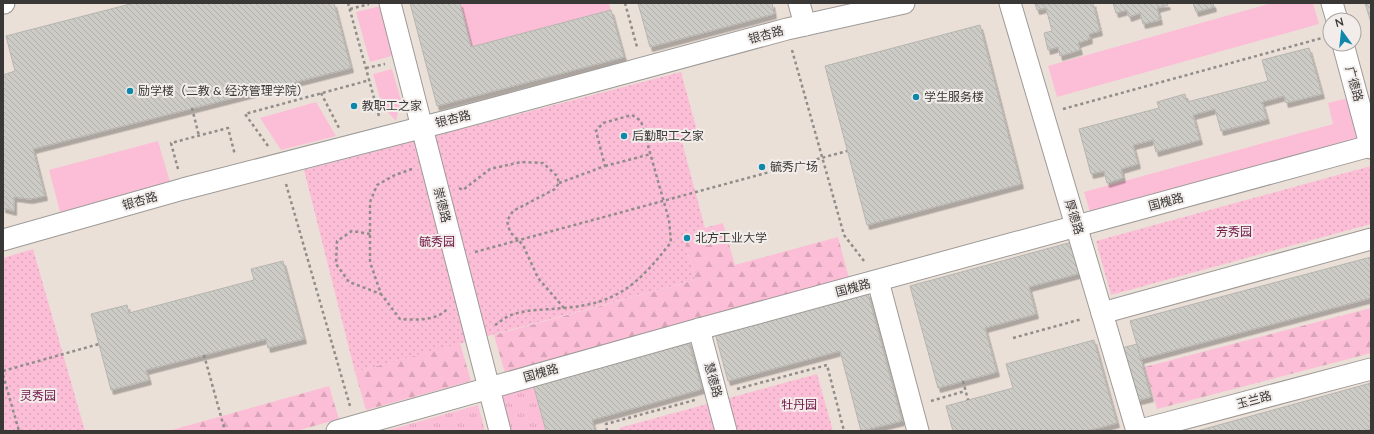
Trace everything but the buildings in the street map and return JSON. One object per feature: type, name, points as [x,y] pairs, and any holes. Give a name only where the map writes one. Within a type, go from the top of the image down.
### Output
[{"type":"street","name":"崇德路","points":[[390,3],[500,431]]},
{"type":"street","points":[[796,27],[799,3]]},
{"type":"street","name":"银杏路","points":[[3,240],[280,163],[796,27],[904,3]]},
{"type":"street","name":"厚德路","points":[[1010,3],[1137,431]]},
{"type":"street","name":"广德路","points":[[1345,52],[1371,147]]},
{"type":"street","name":"国槐路","points":[[346,428],[699,329],[1371,147]]},
{"type":"street","points":[[1102,313],[1371,239]]},
{"type":"street","points":[[878,281],[918,431]]},
{"type":"street","name":"慧德路","points":[[699,329],[726,431]]},
{"type":"street","name":"玉兰路","points":[[1137,431],[1371,369]]},
{"type":"path","points":[[348,3],[385,136]]},
{"type":"path","points":[[350,9],[372,3]]},
{"type":"path","points":[[625,3],[642,68]]},
{"type":"path","points":[[796,27],[823,158],[844,235],[878,281]]},
{"type":"path","points":[[1043,115],[1322,38]]},
{"type":"path","points":[[346,428],[280,163],[245,114],[370,80]]},
{"type":"path","points":[[320,93],[348,145]]},
{"type":"path","points":[[192,108],[199,136]]},
{"type":"path","points":[[476,339],[510,315],[541,309],[564,308],[600,302],[630,287],[653,266],[671,242],[669,220],[641,121],[632,115],[603,122],[596,131],[605,166]]},
{"type":"path","points":[[178,168],[171,143],[228,128],[235,153]]},
{"type":"path","points":[[455,257],[847,151]]},
{"type":"path","points":[[564,308],[538,278],[523,245],[510,232],[507,221],[513,211],[555,189],[559,183],[605,166],[651,154]]},
{"type":"path","points":[[438,186],[453,185],[463,190],[490,169],[521,162],[543,163],[557,176],[559,183]]},
{"type":"path","points":[[432,165],[395,175],[377,185],[370,202],[370,262],[381,294],[400,319],[417,320],[443,313],[464,290]]},
{"type":"path","points":[[370,234],[352,231],[336,241],[336,264],[349,282],[381,294]]},
{"type":"path","points":[[1013,338],[1102,313]]},
{"type":"path","points":[[3,371],[99,344]]},
{"type":"path","points":[[204,355],[225,431]]},
{"type":"path","points":[[607,431],[606,424],[827,365],[844,431]]},
{"type":"path","points":[[3,375],[19,431]]},
{"type":"path","points":[[962,381],[968,400]]},
{"type":"path","points":[[911,406],[965,391]]},
{"type":"shaded area","name":"北方工业大学","points":[[3,3],[1371,3],[1371,431],[3,431]]},
{"type":"green space","points":[[460,3],[609,3],[611,10],[471,47]]},
{"type":"green space","points":[[1272,3],[1313,3],[1319,24],[1057,97],[1048,66]]},
{"type":"green space","points":[[381,6],[395,55],[370,62],[356,12]]},
{"type":"green space","points":[[392,69],[401,100],[396,121],[382,106],[373,74]]},
{"type":"green space","name":"毓秀园","points":[[681,72],[699,138],[682,142],[705,228],[683,234],[695,280],[355,372],[304,170]]},
{"type":"green space","points":[[1348,98],[1359,138],[1090,212],[1084,192],[1333,124],[1328,103]]},
{"type":"green space","points":[[316,102],[336,136],[281,150],[260,118]]},
{"type":"green space","points":[[158,141],[170,182],[60,212],[49,170]]},
{"type":"green space","name":"芳秀园","points":[[1371,166],[1371,224],[1111,295],[1096,241]]},
{"type":"green space","points":[[723,223],[735,265],[838,237],[849,278],[505,373],[494,335],[695,280],[683,234]]},
{"type":"green space","name":"灵秀园","points":[[33,249],[85,431],[3,431],[3,258]]},
{"type":"green space","points":[[1371,308],[1371,353],[1157,409],[1145,367]]},
{"type":"green space","points":[[460,343],[471,381],[366,410],[355,372]]},
{"type":"green space","name":"牡丹园","points":[[817,374],[833,431],[620,431],[619,428]]},
{"type":"green space","points":[[533,384],[546,431],[511,431],[500,393]]},
{"type":"green space","points":[[329,386],[339,419],[296,431],[168,431]]},
{"type":"green space","points":[[478,405],[485,431],[385,431]]},
{"type":"place","name":"励学楼（二教 & 经济管理学院）","points":[[130,91]]},
{"type":"place","name":"学生服务楼","points":[[916,97]]},
{"type":"place","name":"教职工之家","points":[[354,106]]},
{"type":"place","name":"后勤职工之家","points":[[624,136]]},
{"type":"place","name":"毓秀广场","points":[[762,167]]},
{"type":"place","name":"北方工业大学","points":[[687,238]]}]
